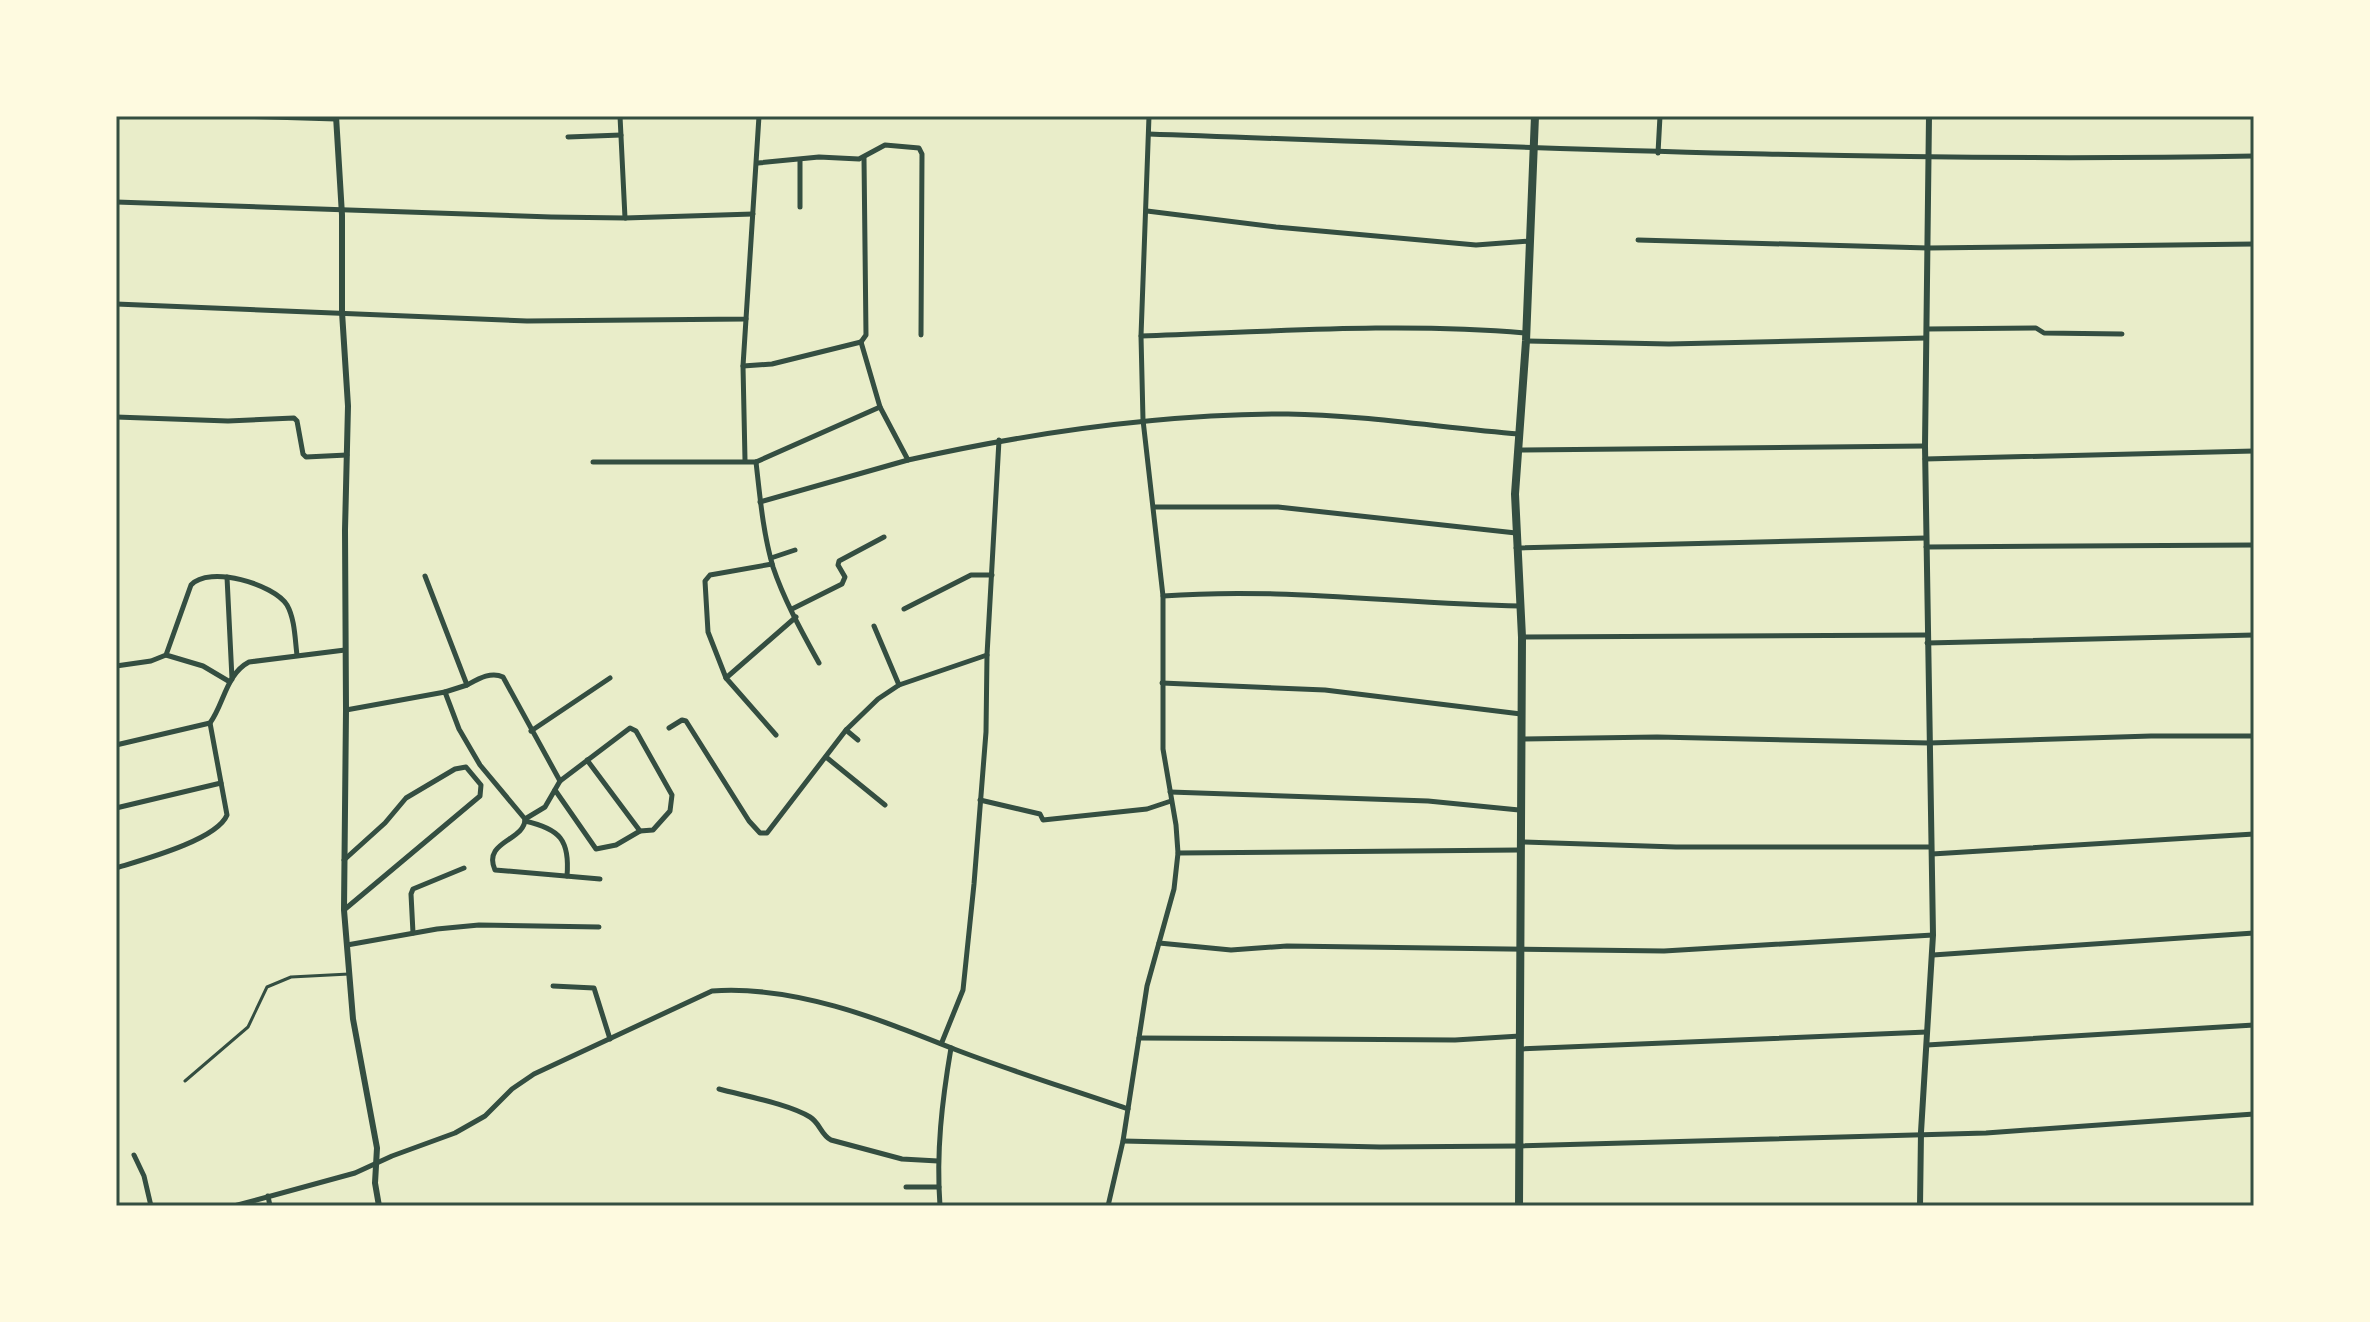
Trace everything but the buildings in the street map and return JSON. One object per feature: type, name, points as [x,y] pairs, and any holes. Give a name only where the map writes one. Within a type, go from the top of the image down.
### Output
[{"type":"main road","points":[[1519,1206],[1522,637],[1516,548],[1517,450],[1526,337],[1535,116]]},
{"type":"street","points":[[237,116],[336,118],[348,406],[344,910],[358,1051],[377,1148],[375,1183],[379,1206]]},
{"type":"street","points":[[620,116],[625,218]]},
{"type":"street","points":[[745,460],[743,366],[759,116]]},
{"type":"street","points":[[1108,1206],[1123,1141],[1147,986],[1174,889],[1178,853],[1163,744],[1163,596],[1143,420],[1141,336],[1149,116]]},
{"type":"street","points":[[1658,153],[1660,116]]},
{"type":"street","points":[[1920,1206],[1921,1135],[1933,955],[1925,459],[1929,116]]},
{"type":"street","points":[[1149,134],[1658,153],[1929,158],[2254,156]]},
{"type":"street","points":[[568,137],[621,135]]},
{"type":"street","points":[[758,163],[819,157],[864,158],[885,145],[919,148],[922,154],[921,335]]},
{"type":"street","points":[[743,366],[772,364],[861,342],[866,335],[864,158]]},
{"type":"street","points":[[800,160],[800,207]]},
{"type":"street","points":[[116,202],[625,218],[753,217]]},
{"type":"street","points":[[1147,211],[1276,227],[1476,245],[1530,241]]},
{"type":"street","points":[[1638,240],[1928,248],[2254,244]]},
{"type":"street","points":[[116,304],[527,321],[746,319]]},
{"type":"street","points":[[1141,336],[1404,327],[1669,344],[1926,338]]},
{"type":"street","points":[[1927,329],[2036,328],[2044,333],[2122,334]]},
{"type":"street","points":[[861,342],[880,407],[908,460]]},
{"type":"street","points":[[593,462],[756,462],[880,407]]},
{"type":"street","points":[[760,502],[908,460],[999,440],[1143,420],[1292,414],[1519,434]]},
{"type":"street","points":[[116,417],[228,421],[294,418],[306,457],[347,455]]},
{"type":"street","points":[[942,1042],[963,990],[986,732],[987,655],[999,440]]},
{"type":"street","points":[[1517,450],[1925,446]]},
{"type":"street","points":[[1925,459],[2254,451]]},
{"type":"street","points":[[756,462],[760,502],[772,561],[819,663]]},
{"type":"street","points":[[1154,507],[1278,507],[1516,533]]},
{"type":"street","points":[[792,609],[842,584],[845,577],[839,561],[884,537]]},
{"type":"street","points":[[1516,548],[1926,538]]},
{"type":"street","points":[[1926,547],[2254,545]]},
{"type":"street","points":[[776,735],[726,678],[708,632],[705,581],[710,575],[772,561],[795,550]]},
{"type":"street","points":[[904,609],[971,575],[992,575]]},
{"type":"street","points":[[425,576],[467,685]]},
{"type":"street","points":[[166,655],[187,596],[196,581],[203,577],[227,577],[245,580],[280,597],[289,609],[297,655]]},
{"type":"street","points":[[227,577],[231,680]]},
{"type":"street","points":[[1163,596],[1227,592],[1284,593],[1520,606]]},
{"type":"street","points":[[726,678],[796,617]]},
{"type":"street","points":[[874,626],[899,685]]},
{"type":"street","points":[[1522,637],[1927,639],[2254,635]]},
{"type":"street","points":[[116,868],[191,841],[219,827],[227,815],[210,723],[231,680],[244,665],[345,650]]},
{"type":"street","points":[[116,666],[151,661],[166,655],[203,666],[231,680]]},
{"type":"street","points":[[669,728],[682,720],[686,721],[749,821],[760,833],[770,831],[812,772],[865,710],[899,685],[987,655]]},
{"type":"street","points":[[346,710],[445,692],[487,675],[503,677],[560,781]]},
{"type":"street","points":[[531,731],[610,678]]},
{"type":"street","points":[[1162,683],[1325,690],[1521,714]]},
{"type":"street","points":[[445,692],[459,729],[480,765],[525,820],[549,829],[566,845],[567,876]]},
{"type":"street","points":[[116,745],[210,723]]},
{"type":"street","points":[[555,790],[596,849],[616,845],[640,831],[653,830],[670,811],[672,795],[636,731],[630,728],[560,781],[545,807],[525,820],[523,828],[495,852],[492,861],[495,870],[600,879]]},
{"type":"street","points":[[846,730],[858,740]]},
{"type":"street","points":[[1521,739],[1657,737],[1929,743],[2254,736]]},
{"type":"street","points":[[826,757],[885,805]]},
{"type":"street","points":[[587,760],[640,831]]},
{"type":"street","points":[[343,861],[385,823],[406,798],[461,766],[466,767],[482,788],[480,796],[344,910]]},
{"type":"street","points":[[116,808],[221,783]]},
{"type":"street","points":[[1170,792],[1428,801],[1519,810]]},
{"type":"street","points":[[980,800],[1039,814],[1043,820],[1147,809],[1172,801]]},
{"type":"street","points":[[1178,853],[1519,846],[1932,850],[2254,834]]},
{"type":"street","points":[[413,933],[413,889],[464,868]]},
{"type":"street","points":[[347,945],[479,925],[599,927]]},
{"type":"street","points":[[1933,955],[2254,933]]},
{"type":"street","points":[[1159,943],[1231,950],[1287,946],[1664,951],[1933,935]]},
{"type":"street","points":[[553,986],[594,988],[610,1039]]},
{"type":"street","points":[[234,1206],[355,1173],[470,1127],[534,1074],[706,993],[754,993],[804,1000],[853,1012],[1128,1109]]},
{"type":"street","points":[[1927,1045],[2254,1025]]},
{"type":"street","points":[[1520,1049],[1927,1032]]},
{"type":"street","points":[[1139,1038],[1455,1040],[1520,1036]]},
{"type":"street","points":[[940,1206],[938,1161],[943,1095],[951,1048]]},
{"type":"street","points":[[719,1089],[810,1117],[822,1134],[831,1140],[902,1159],[938,1161]]},
{"type":"street","points":[[1123,1141],[1380,1147],[1519,1146],[2026,1131],[2254,1114]]},
{"type":"street","points":[[134,1155],[144,1176],[151,1206]]},
{"type":"street","points":[[906,1187],[939,1187]]},
{"type":"street","points":[[268,1196],[270,1206]]},
{"type":"lane","points":[[185,1081],[248,1027],[267,987],[291,977],[349,974]]}]
